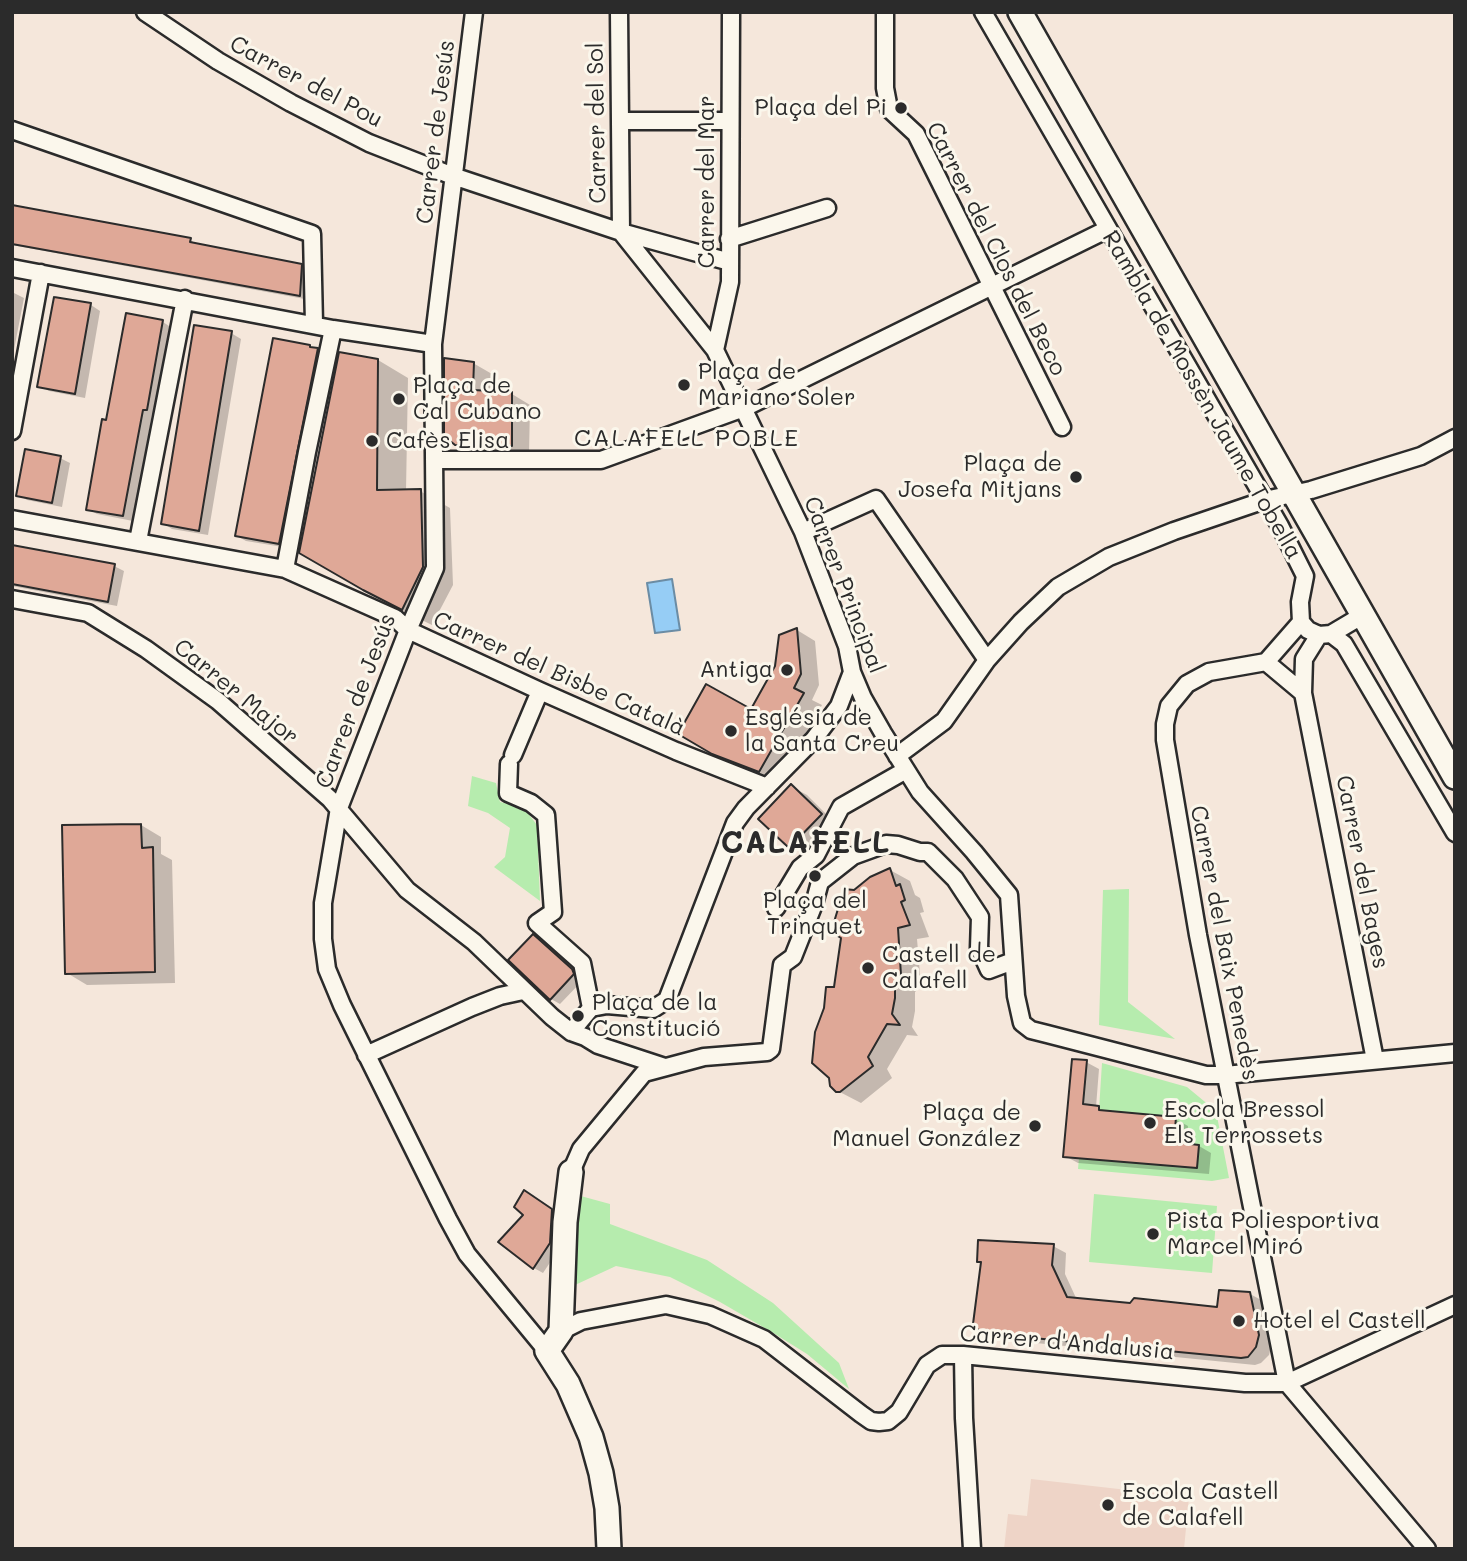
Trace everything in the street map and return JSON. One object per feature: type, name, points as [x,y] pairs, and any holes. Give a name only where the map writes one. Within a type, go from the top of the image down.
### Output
[{"type":"street","name":"Carrer del Pou","points":[[145,12],[218,61],[369,143],[453,176],[621,232],[730,262]]},
{"type":"street","name":"Carrer de Jesús","points":[[474,12],[433,344],[435,568],[339,808],[323,903],[323,939],[327,969],[366,1055],[467,1254],[547,1351]]},
{"type":"street","name":"Carrer del Sol","points":[[619,12],[621,232]]},
{"type":"street","name":"Carrer del Mar","points":[[715,350],[730,282],[731,12]]},
{"type":"street","name":"Carrer del Clos del Beco","points":[[885,12],[885,88],[888,109],[916,134],[1062,427]]},
{"type":"street","name":"Rambla de Mossèn Jaume Tobella","points":[[983,12],[1188,363],[1305,576],[1300,602],[1301,622]]},
{"type":"street","name":"Rambla de Mossèn Jaume Tobella","points":[[1020,12],[1455,777]]},
{"type":"street","points":[[621,121],[729,121]]},
{"type":"street","points":[[12,130],[313,234],[314,324]]},
{"type":"street","points":[[729,239],[827,208]]},
{"type":"street","points":[[434,460],[601,460],[744,408],[1108,229]]},
{"type":"street","name":"Carrer Principal","points":[[621,232],[715,350],[803,532],[847,646],[852,672],[863,698],[920,792],[1009,895],[1016,996],[1022,1023],[1031,1030],[1206,1075],[1455,1054]]},
{"type":"street","points":[[12,268],[333,329],[433,344]]},
{"type":"street","points":[[12,431],[41,273]]},
{"type":"street","points":[[138,541],[185,299]]},
{"type":"street","points":[[285,569],[333,329]]},
{"type":"street","points":[[776,908],[800,868],[816,855],[841,807],[902,763],[944,721],[987,660],[1021,622],[1058,587],[1101,562],[1174,531],[1265,500],[1421,456],[1455,438]]},
{"type":"street","points":[[803,532],[876,499],[987,660]]},
{"type":"street","name":"Carrer del Bisbe Català","points":[[12,519],[285,569],[395,618],[408,631],[540,691],[676,751],[767,787]]},
{"type":"street","name":"Carrer Major","points":[[12,599],[88,613],[146,649],[218,701],[339,808],[407,890],[474,942],[523,991],[571,1032]]},
{"type":"street","points":[[1325,634],[1363,615]]},
{"type":"street","points":[[1303,693],[1266,662],[1301,622],[1308,630],[1344,643],[1455,833]]},
{"type":"street","name":"Carrer del Bages","points":[[1325,634],[1304,659],[1303,693],[1375,1060]]},
{"type":"street","name":"Carrer del Baix Penedès","points":[[1266,662],[1209,672],[1187,684],[1169,706],[1165,724],[1172,786],[1225,1075],[1287,1383],[1427,1549]]},
{"type":"street","points":[[665,1067],[598,1045],[571,1032],[591,1008],[607,1005],[653,1009],[667,1000],[735,823],[814,739],[839,706],[852,672]]},
{"type":"street","points":[[540,691],[511,760],[508,793],[531,803],[546,814],[553,912],[537,923],[582,963],[591,1008]]},
{"type":"street","points":[[609,1549],[603,1485],[591,1437],[568,1384],[547,1351],[561,1331],[565,1222],[571,1172],[581,1149],[644,1073],[705,1057],[767,1052],[773,1043],[782,965],[793,957],[820,882],[853,856],[886,844],[928,852],[955,879],[980,917],[979,948],[989,970],[1013,961]]},
{"type":"street","points":[[800,868],[820,882]]},
{"type":"street","points":[[366,1055],[472,1007],[523,991]]},
{"type":"street","name":"Carrer d'Andalusia","points":[[561,1331],[581,1321],[666,1305],[710,1315],[764,1339],[860,1414],[871,1421],[879,1422],[888,1421],[899,1412],[927,1365],[942,1355],[1245,1383],[1287,1383],[1455,1305]]},
{"type":"street","points":[[963,1355],[972,1549]]},
{"type":"shaded area","name":"Escola Castell de Calafell","points":[[1031,1479],[1189,1497],[1184,1549],[1004,1549],[1008,1514],[1027,1516]]},
{"type":"green space","points":[[472,776],[496,783],[500,802],[524,808],[537,825],[540,901],[494,867],[505,857],[510,828],[488,813],[468,806]]},
{"type":"green space","points":[[1129,889],[1128,1002],[1175,1039],[1099,1025],[1103,890]]},
{"type":"green space","name":"Escola Bressol Els Terrossets","points":[[1102,1063],[1187,1087],[1216,1111],[1229,1178],[1212,1181],[1078,1169],[1079,1158],[1197,1168],[1199,1145],[1174,1142],[1099,1110]]},
{"type":"green space","name":"Pista Poliesportiva Marcel Miró","points":[[1094,1194],[1217,1206],[1212,1273],[1089,1262]]},
{"type":"green space","points":[[577,1195],[610,1204],[610,1224],[707,1260],[773,1303],[839,1363],[849,1389],[807,1354],[720,1302],[670,1277],[616,1266],[575,1285],[574,1216]]},
{"type":"water","points":[[672,579],[680,630],[655,633],[647,583]]},
{"type":"building","points":[[12,205],[191,238],[190,242],[302,264],[300,296],[12,244]]},
{"type":"building","points":[[54,297],[91,303],[75,394],[37,387]]},
{"type":"building","points":[[126,313],[163,320],[147,410],[143,410],[123,516],[86,510],[102,419],[106,420]]},
{"type":"building","points":[[194,325],[232,331],[199,531],[161,524]]},
{"type":"building","points":[[273,338],[318,348],[279,544],[235,536]]},
{"type":"building","points":[[339,352],[378,359],[377,490],[421,489],[423,567],[402,610],[299,553]]},
{"type":"building","points":[[444,358],[474,362],[473,390],[512,392],[512,446],[455,445],[444,436]]},
{"type":"building","points":[[25,449],[61,456],[52,503],[16,496]]},
{"type":"building","points":[[12,545],[115,564],[108,602],[12,584]]},
{"type":"building","name":"Església de la Santa Creu","points":[[797,628],[801,674],[794,688],[804,693],[759,772],[712,754],[678,734],[706,684],[751,709],[775,666],[779,635]]},
{"type":"building","points":[[791,784],[822,814],[789,848],[758,819]]},
{"type":"building","points":[[141,824],[142,848],[153,847],[155,972],[65,974],[62,825]]},
{"type":"building","name":"Castell de Calafell","points":[[890,868],[896,886],[900,884],[905,900],[901,902],[910,925],[898,928],[901,975],[895,981],[892,1014],[900,1025],[887,1024],[868,1057],[873,1066],[840,1092],[836,1092],[830,1086],[829,1078],[812,1063],[815,1032],[824,1008],[826,987],[834,987],[841,938],[831,932],[844,889],[854,890],[870,877]]},
{"type":"building","points":[[533,934],[572,969],[574,974],[550,1000],[508,960]]},
{"type":"building","points":[[1072,1059],[1087,1060],[1083,1104],[1099,1106],[1099,1110],[1176,1117],[1174,1142],[1199,1145],[1197,1168],[1063,1157]]},
{"type":"building","points":[[524,1190],[552,1209],[550,1243],[533,1269],[498,1242],[523,1215],[514,1207]]},
{"type":"building","points":[[978,1240],[1054,1244],[1052,1265],[1067,1297],[1130,1303],[1134,1298],[1217,1307],[1219,1290],[1250,1292],[1259,1335],[1256,1347],[1248,1357],[1241,1358],[981,1333],[973,1324],[981,1262],[977,1262]]},
{"type":"place","name":"Plaça del Pi","points":[[901,108]]},
{"type":"place","name":"Plaça de Mariano Soler","points":[[684,385]]},
{"type":"place","name":"Plaça de Cal Cubano","points":[[399,399]]},
{"type":"place","name":"Cafès Elisa","points":[[372,441]]},
{"type":"place","name":"Plaça de Josefa Mitjans","points":[[1076,477]]},
{"type":"place","name":"Antiga","points":[[787,670]]},
{"type":"place","name":"Església de la Santa Creu","points":[[731,731]]},
{"type":"place","name":"Plaça del Trinquet","points":[[815,876]]},
{"type":"place","name":"Castell de Calafell","points":[[868,968]]},
{"type":"place","name":"Plaça de la Constitució","points":[[578,1016]]},
{"type":"place","name":"Escola Bressol Els Terrossets","points":[[1150,1123]]},
{"type":"place","name":"Plaça de Manuel González","points":[[1035,1126]]},
{"type":"place","name":"Pista Poliesportiva Marcel Miró","points":[[1153,1234]]},
{"type":"place","name":"Hotel el Castell","points":[[1239,1321]]},
{"type":"place","name":"Escola Castell de Calafell","points":[[1108,1505]]},
{"type":"district","name":"CALAFELL POBLE","points":[[687,439]]},
{"type":"district","name":"CALAFELL","points":[[806,844]]}]
